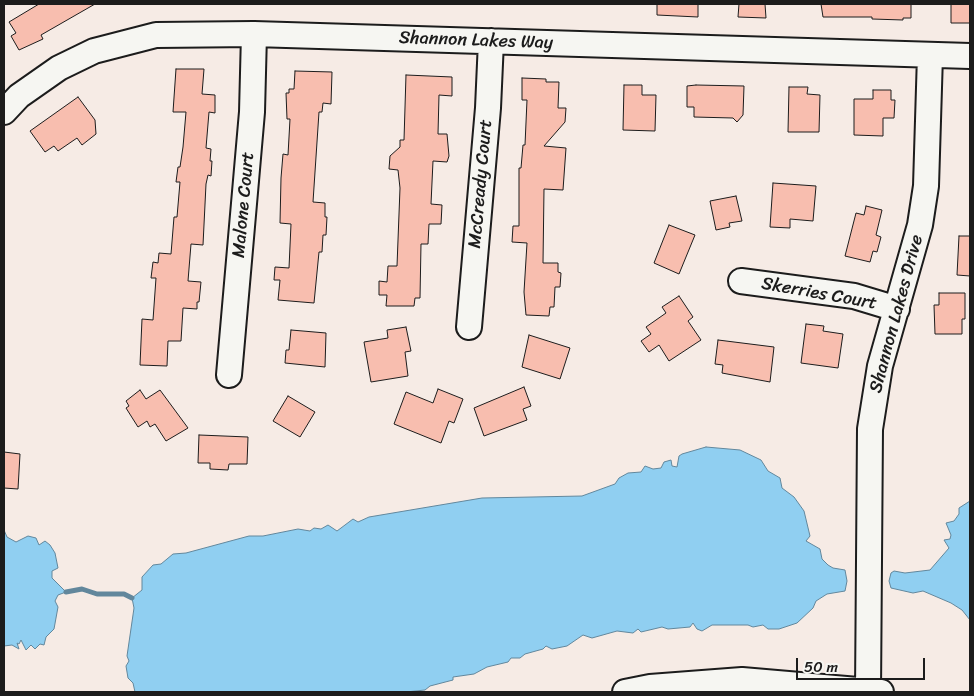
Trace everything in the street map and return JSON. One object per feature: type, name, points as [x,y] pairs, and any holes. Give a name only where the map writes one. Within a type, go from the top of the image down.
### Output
[{"type":"street","name":"Shannon Lakes Way","points":[[4,112],[19,96],[58,68],[94,51],[156,35],[254,34],[970,56]]},
{"type":"street","name":"Malone Court","points":[[229,375],[252,112],[254,34]]},
{"type":"street","name":"McCready Court","points":[[469,327],[487,118],[491,42]]},
{"type":"street","name":"Shannon Lakes Drive","points":[[872,691],[870,429],[880,366],[920,225],[926,186],[930,55]]},
{"type":"street","name":"Skerries Court","points":[[741,282],[854,296],[897,308]]},
{"type":"street","points":[[625,692],[650,687],[742,680],[872,691]]},
{"type":"water","points":[[706,447],[740,450],[761,460],[768,471],[780,478],[782,488],[794,497],[804,511],[810,536],[806,541],[820,549],[822,559],[828,565],[845,570],[847,581],[845,591],[827,594],[816,601],[813,608],[797,623],[779,629],[768,629],[763,625],[753,627],[748,625],[712,625],[702,631],[697,629],[693,623],[690,627],[668,629],[662,627],[641,632],[638,629],[633,633],[617,631],[592,638],[583,635],[567,646],[552,649],[546,646],[543,649],[525,654],[520,658],[511,658],[508,662],[487,667],[474,674],[453,677],[453,680],[430,686],[425,690],[406,692],[135,692],[133,683],[128,678],[126,666],[129,661],[127,656],[134,608],[132,598],[142,590],[142,577],[153,565],[161,564],[173,554],[186,553],[249,536],[263,536],[298,529],[310,531],[314,528],[321,529],[328,525],[337,531],[353,519],[358,522],[369,517],[482,498],[582,496],[615,484],[619,478],[628,473],[641,472],[645,466],[653,469],[661,468],[664,462],[671,460],[672,466],[677,467],[679,456]]},
{"type":"water","points":[[970,501],[970,620],[962,610],[951,603],[923,591],[913,593],[891,588],[889,581],[891,573],[894,571],[905,573],[930,570],[949,548],[944,540],[950,539],[951,535],[946,523],[954,521],[959,514],[959,508]]},
{"type":"water","points":[[4,530],[7,537],[16,542],[28,536],[36,538],[39,545],[45,541],[50,545],[55,553],[58,568],[52,571],[52,578],[66,592],[58,595],[55,601],[58,607],[54,629],[46,637],[44,645],[40,644],[35,649],[31,645],[26,650],[21,640],[19,644],[17,643],[19,649],[12,645],[4,646]]},
{"type":"building","points":[[39,4],[95,4],[41,35],[43,39],[19,50],[11,36],[16,33],[9,22]]},
{"type":"building","points":[[657,4],[698,4],[698,17],[657,15]]},
{"type":"building","points":[[739,4],[765,4],[766,18],[738,17]]},
{"type":"building","points":[[821,4],[911,4],[911,18],[903,18],[903,20],[872,19],[872,17],[823,17]]},
{"type":"building","points":[[951,4],[970,4],[970,23],[951,23]]},
{"type":"building","points":[[176,69],[204,69],[202,94],[215,95],[215,113],[209,112],[206,148],[211,149],[210,161],[212,161],[211,176],[208,175],[206,184],[203,245],[191,244],[188,281],[201,282],[199,302],[197,302],[197,309],[183,308],[181,341],[168,341],[167,366],[140,365],[142,319],[153,320],[156,278],[151,278],[153,262],[158,263],[159,253],[171,254],[174,217],[177,217],[180,182],[176,182],[183,147],[186,112],[173,112]]},
{"type":"building","points":[[295,71],[332,72],[331,104],[323,103],[322,112],[319,112],[313,202],[325,203],[325,217],[327,217],[326,235],[323,235],[322,252],[319,252],[314,303],[278,300],[280,280],[274,280],[275,267],[289,268],[291,224],[280,223],[281,178],[283,154],[288,155],[290,119],[287,119],[286,93],[289,93],[289,89],[294,89]]},
{"type":"building","points":[[406,75],[452,77],[452,96],[439,95],[438,134],[447,134],[449,156],[447,162],[433,161],[431,204],[442,205],[441,224],[429,224],[428,244],[421,244],[420,298],[415,298],[414,306],[386,306],[387,295],[379,295],[379,281],[387,282],[388,266],[397,266],[400,188],[398,170],[389,169],[390,156],[400,147],[400,140],[404,140]]},
{"type":"building","points":[[522,78],[546,79],[546,82],[559,82],[558,108],[566,108],[565,122],[544,146],[566,148],[563,190],[544,189],[543,263],[558,263],[558,272],[561,273],[560,287],[555,287],[554,307],[550,307],[549,316],[526,315],[524,292],[527,243],[512,242],[513,226],[519,226],[519,168],[521,168],[523,145],[525,145],[527,100],[522,100]]},
{"type":"building","points":[[624,85],[642,85],[642,95],[656,95],[655,131],[623,130]]},
{"type":"building","points":[[687,86],[744,86],[743,115],[737,122],[733,118],[694,117],[694,107],[687,107]]},
{"type":"building","points":[[789,87],[808,87],[807,94],[820,95],[819,132],[788,132]]},
{"type":"building","points":[[873,90],[891,90],[891,100],[895,100],[894,118],[883,118],[883,136],[854,135],[854,99],[873,99]]},
{"type":"building","points":[[78,97],[95,120],[96,134],[82,145],[77,138],[58,151],[54,146],[45,152],[30,131]]},
{"type":"building","points":[[773,183],[816,186],[813,221],[790,219],[790,228],[770,227]]},
{"type":"building","points":[[736,196],[742,221],[729,223],[730,227],[716,230],[710,201]]},
{"type":"building","points":[[866,206],[882,210],[876,235],[881,237],[877,252],[873,251],[870,262],[845,256],[856,213],[864,215]]},
{"type":"building","points":[[669,225],[695,235],[679,274],[654,263]]},
{"type":"building","points":[[959,236],[970,236],[970,276],[957,275]]},
{"type":"building","points":[[939,293],[965,293],[965,319],[962,319],[962,334],[935,334],[934,305],[939,305]]},
{"type":"building","points":[[679,296],[693,317],[688,321],[701,340],[669,361],[659,345],[649,352],[641,341],[651,334],[646,327],[666,313],[662,307]]},
{"type":"building","points":[[806,324],[824,326],[823,331],[843,334],[838,368],[801,363]]},
{"type":"building","points":[[406,327],[411,351],[405,352],[408,376],[371,382],[364,342],[388,338],[387,330]]},
{"type":"building","points":[[291,330],[326,333],[325,367],[285,363],[286,350],[289,350]]},
{"type":"building","points":[[529,335],[570,348],[560,379],[522,367]]},
{"type":"building","points":[[718,340],[774,347],[770,382],[722,373],[723,365],[715,364]]},
{"type":"building","points":[[524,387],[531,406],[523,409],[527,420],[484,436],[474,408]]},
{"type":"building","points":[[438,389],[463,399],[454,423],[449,421],[441,443],[394,424],[406,392],[433,403]]},
{"type":"building","points":[[140,390],[146,399],[160,390],[188,428],[166,441],[155,424],[150,427],[147,421],[138,427],[126,408],[129,406],[126,401]]},
{"type":"building","points":[[288,396],[315,412],[300,437],[273,421]]},
{"type":"building","points":[[199,435],[248,437],[247,464],[229,464],[228,470],[210,469],[210,463],[198,463]]},
{"type":"building","points":[[4,452],[20,454],[18,489],[4,488]]},
{"type":"waterway","points":[[66,592],[82,589],[97,594],[124,594],[132,598]]}]
